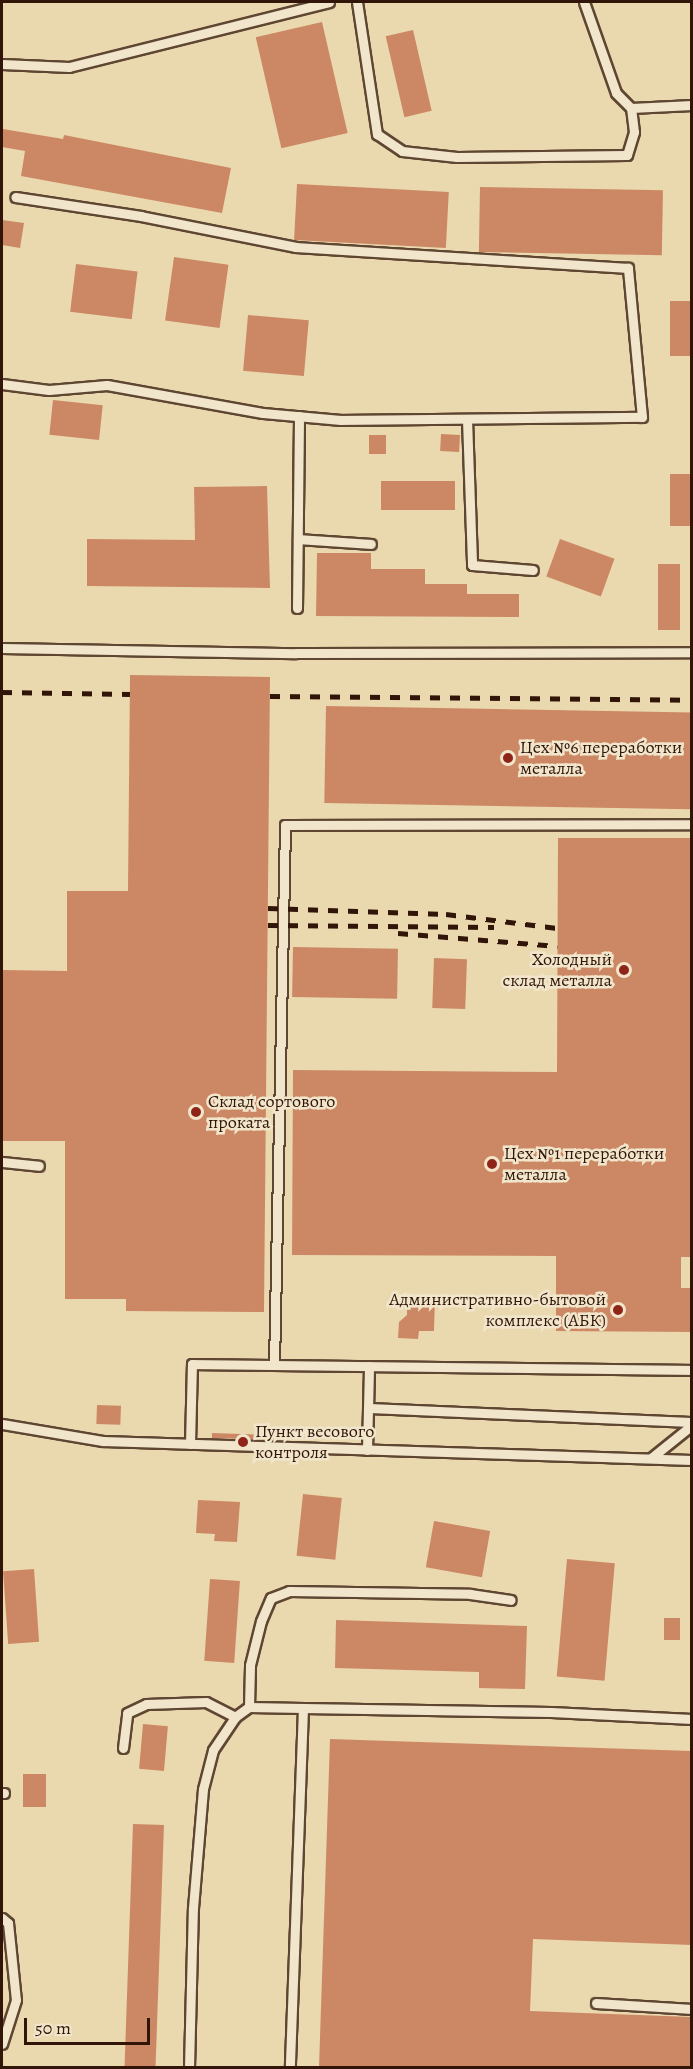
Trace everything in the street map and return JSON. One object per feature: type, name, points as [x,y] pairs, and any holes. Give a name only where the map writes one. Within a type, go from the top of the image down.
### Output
[{"type":"lane","points":[[2,64],[69,67],[329,2]]},
{"type":"lane","points":[[357,2],[377,134],[402,151],[457,157],[627,155],[634,132],[631,108],[616,93],[584,2]]},
{"type":"lane","points":[[631,108],[692,105]]},
{"type":"lane","points":[[2,384],[48,390],[107,385],[299,416],[341,420],[642,417],[628,268],[296,247],[141,216],[15,197]]},
{"type":"lane","points":[[297,608],[299,416]]},
{"type":"lane","points":[[467,419],[472,565],[533,570]]},
{"type":"lane","points":[[298,539],[371,544]]},
{"type":"lane","points":[[2,648],[296,653],[692,652]]},
{"type":"lane","points":[[274,1365],[285,825],[692,824]]},
{"type":"lane","points":[[2,1162],[39,1166]]},
{"type":"lane","points":[[190,1444],[192,1364],[692,1370]]},
{"type":"lane","points":[[367,1450],[369,1366]]},
{"type":"lane","points":[[368,1408],[692,1424]]},
{"type":"lane","points":[[2,1424],[103,1441],[692,1460]]},
{"type":"lane","points":[[651,1458],[692,1424]]},
{"type":"lane","points":[[249,1707],[250,1665],[261,1621],[271,1598],[280,1594],[289,1591],[470,1594],[510,1600]]},
{"type":"lane","points":[[123,1748],[127,1713],[146,1704],[206,1702],[235,1717]]},
{"type":"lane","points":[[189,2067],[193,1908],[203,1789],[213,1750],[235,1717],[249,1707],[550,1712],[692,1719]]},
{"type":"lane","points":[[290,2067],[303,1708]]},
{"type":"lane","points":[[2,1918],[8,1923],[16,2000],[2,2044]]},
{"type":"lane","points":[[596,2003],[692,2008]]},
{"type":"building","points":[[322,22],[348,133],[281,148],[256,37]]},
{"type":"building","points":[[413,30],[432,111],[404,117],[386,36]]},
{"type":"building","points":[[3,129],[63,139],[64,135],[231,168],[222,213],[21,176],[25,151],[2,147]]},
{"type":"building","points":[[297,184],[449,192],[446,248],[294,240]]},
{"type":"building","points":[[480,187],[663,190],[662,255],[479,252]]},
{"type":"building","points":[[2,220],[24,223],[20,248],[2,245]]},
{"type":"building","points":[[174,257],[228,265],[220,328],[165,320]]},
{"type":"building","points":[[76,264],[138,272],[132,319],[70,312]]},
{"type":"building","points":[[670,301],[692,301],[692,356],[670,356]]},
{"type":"building","points":[[248,315],[309,320],[304,376],[243,371]]},
{"type":"building","points":[[53,400],[103,405],[99,440],[49,435]]},
{"type":"building","points":[[441,434],[460,435],[459,452],[440,451]]},
{"type":"building","points":[[369,435],[386,435],[386,454],[369,454]]},
{"type":"building","points":[[670,474],[692,474],[692,526],[670,526]]},
{"type":"building","points":[[381,481],[455,481],[455,510],[381,510]]},
{"type":"building","points":[[267,486],[270,588],[87,586],[87,539],[195,540],[194,487]]},
{"type":"building","points":[[560,539],[615,559],[601,596],[546,577]]},
{"type":"building","points":[[317,553],[371,553],[371,569],[425,569],[425,584],[467,584],[467,594],[519,594],[519,617],[316,616]]},
{"type":"building","points":[[658,564],[680,564],[680,630],[658,630]]},
{"type":"building","name":"Склад сортового проката","points":[[130,675],[270,677],[264,1312],[126,1311],[126,1299],[65,1299],[65,1141],[2,1141],[2,970],[67,971],[67,891],[128,891]]},
{"type":"building","name":"Цех №6 переработки металла","points":[[326,706],[692,712],[690,809],[324,803]]},
{"type":"building","name":"Цех №1 переработки металла","points":[[558,838],[692,838],[692,1257],[681,1257],[681,1288],[692,1288],[692,1332],[556,1331],[556,1256],[292,1255],[293,1070],[557,1072]]},
{"type":"building","points":[[293,947],[398,949],[397,999],[292,997]]},
{"type":"building","points":[[434,958],[467,959],[465,1009],[432,1008]]},
{"type":"building","points":[[407,1296],[435,1297],[434,1331],[419,1331],[418,1339],[398,1338],[399,1322],[407,1315]]},
{"type":"building","points":[[97,1405],[121,1406],[120,1425],[96,1424]]},
{"type":"building","points":[[212,1433],[274,1435],[274,1440],[212,1438]]},
{"type":"building","points":[[303,1494],[342,1498],[335,1560],[297,1556]]},
{"type":"building","points":[[198,1500],[240,1502],[237,1542],[214,1541],[215,1534],[196,1533]]},
{"type":"building","points":[[434,1521],[490,1531],[482,1577],[426,1567]]},
{"type":"building","points":[[567,1559],[615,1563],[605,1681],[557,1677]]},
{"type":"building","points":[[34,1569],[39,1642],[8,1644],[3,1571]]},
{"type":"building","points":[[210,1579],[240,1581],[234,1663],[204,1661]]},
{"type":"building","points":[[664,1618],[680,1618],[680,1640],[664,1640]]},
{"type":"building","points":[[336,1620],[527,1626],[525,1689],[479,1688],[479,1672],[335,1668]]},
{"type":"building","points":[[143,1724],[168,1726],[164,1771],[139,1769]]},
{"type":"building","points":[[330,1739],[692,1751],[692,1945],[533,1939],[530,2011],[692,2017],[692,2067],[319,2067]]},
{"type":"building","points":[[23,1774],[46,1774],[46,1807],[23,1807]]},
{"type":"building","points":[[133,1824],[164,1825],[156,2068],[125,2067]]},
{"type":"railway","points":[[2,692],[130,694]]},
{"type":"railway","points":[[270,696],[692,700]]},
{"type":"railway","points":[[268,908],[446,914],[557,928]]},
{"type":"railway","points":[[268,925],[494,927]]},
{"type":"railway","points":[[398,933],[557,946]]},
{"type":"place","name":"Цех №6 переработки металла","points":[[508,758]]},
{"type":"place","name":"Холодный склад металла","points":[[624,970]]},
{"type":"place","name":"Склад сортового проката","points":[[196,1112]]},
{"type":"place","name":"Цех №1 переработки металла","points":[[492,1164]]},
{"type":"place","name":"Административно-бытовой комплекс (АБК)","points":[[618,1310]]},
{"type":"place","name":"Пункт весового контроля","points":[[243,1442]]}]
